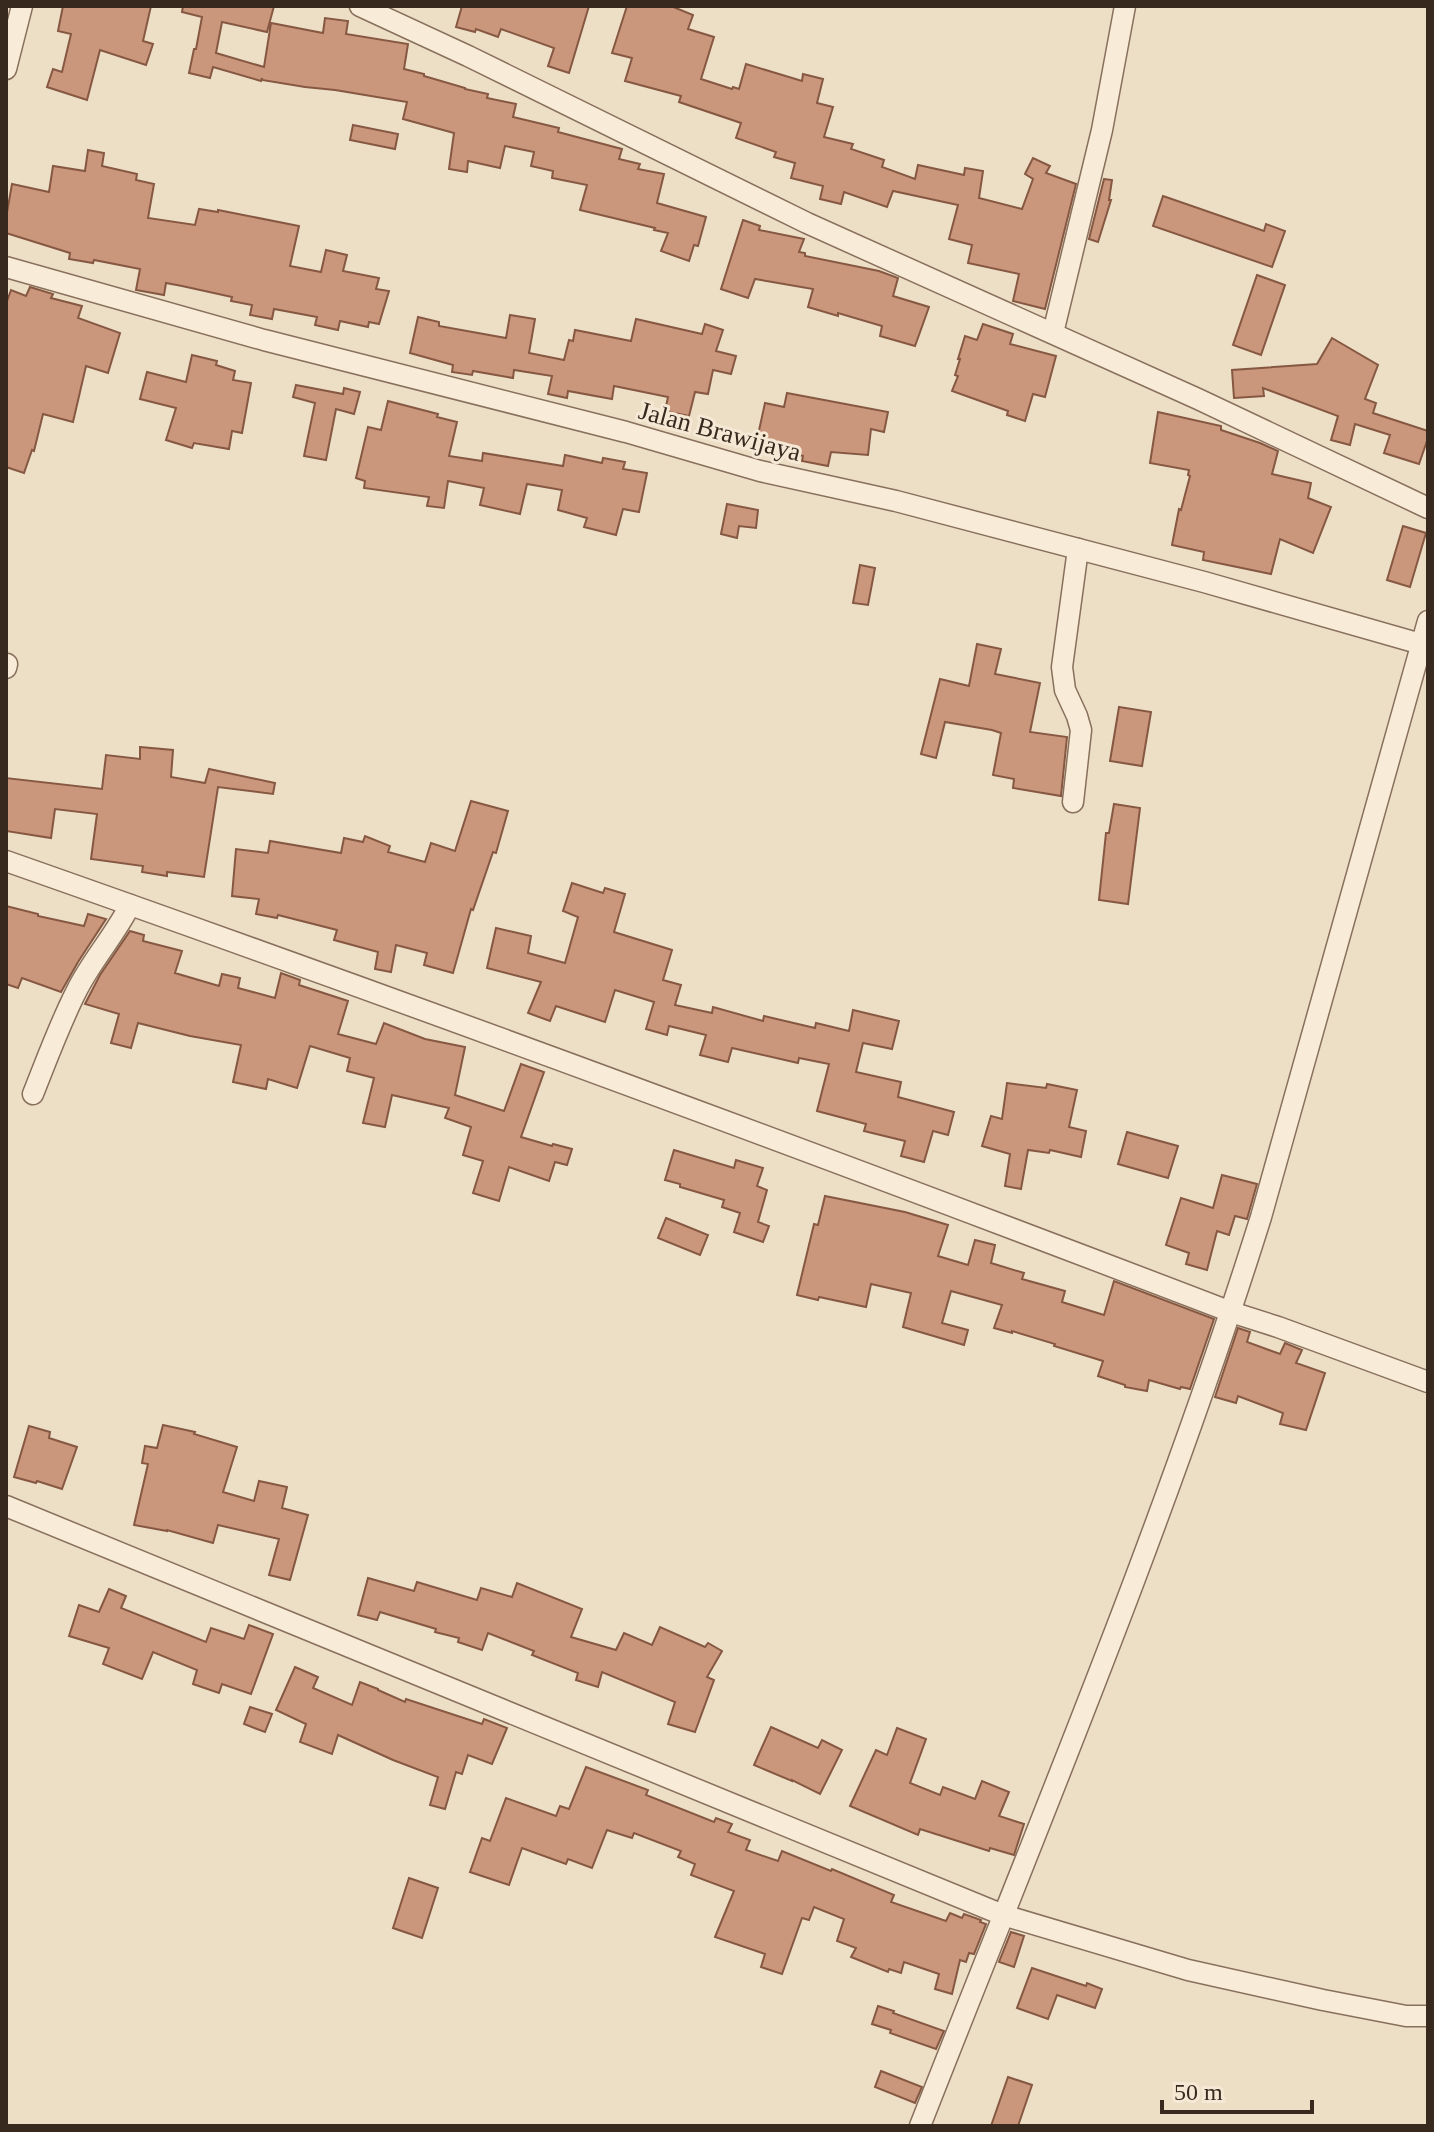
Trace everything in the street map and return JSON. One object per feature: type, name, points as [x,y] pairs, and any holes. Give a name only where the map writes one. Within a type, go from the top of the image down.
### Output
[{"type":"street","points":[[6,69],[22,6]]},
{"type":"street","points":[[360,6],[807,223],[1053,333],[1428,508]]},
{"type":"street","points":[[1053,333],[1102,130],[1125,6]]},
{"type":"street","name":"Jalan Brawijaya","points":[[6,267],[264,340],[626,432],[760,471],[896,501],[1421,644]]},
{"type":"street","points":[[1073,802],[1081,730],[1065,690],[1062,667],[1078,549]]},
{"type":"street","points":[[920,2126],[1099,1677],[1231,1312],[1265,1202],[1428,621]]},
{"type":"street","points":[[6,861],[605,1076],[1231,1312],[1428,1382]]},
{"type":"street","points":[[33,1094],[78,987],[119,927],[130,905]]},
{"type":"street","points":[[6,1506],[1003,1915],[1188,1970],[1406,2016],[1428,2016]]},
{"type":"building","points":[[63,6],[151,6],[143,41],[153,44],[146,65],[100,50],[87,100],[47,87],[53,69],[62,72],[71,34],[58,31]]},
{"type":"building","points":[[183,6],[274,6],[267,32],[222,22],[216,53],[264,67],[271,23],[323,33],[325,18],[348,21],[346,34],[408,44],[404,69],[488,94],[487,98],[516,104],[513,117],[559,128],[558,132],[622,149],[619,159],[640,164],[638,169],[664,174],[657,203],[706,217],[698,246],[694,245],[689,261],[661,251],[668,233],[580,210],[587,185],[552,178],[553,171],[531,166],[534,152],[505,146],[500,168],[468,161],[467,172],[449,169],[454,133],[403,119],[407,102],[262,78],[261,81],[213,67],[210,78],[189,73],[202,17],[182,12]]},
{"type":"building","points":[[462,6],[589,6],[569,73],[548,66],[554,48],[501,29],[498,37],[476,29],[475,32],[456,27]]},
{"type":"building","points":[[627,6],[671,6],[693,15],[688,29],[714,37],[701,79],[739,89],[746,64],[802,81],[803,74],[823,79],[817,103],[833,107],[824,137],[853,144],[851,149],[884,160],[882,167],[915,179],[918,165],[964,175],[965,168],[983,171],[979,198],[1022,209],[1033,179],[1025,174],[1033,158],[1050,166],[1046,173],[1076,184],[1045,309],[1013,301],[1019,274],[968,263],[972,245],[949,239],[958,205],[893,191],[887,207],[844,192],[841,204],[820,199],[823,186],[791,178],[795,163],[774,157],[776,152],[736,138],[741,123],[679,102],[681,96],[625,81],[632,58],[612,53]]},
{"type":"building","points":[[353,125],[398,134],[395,149],[350,140]]},
{"type":"building","points":[[88,150],[104,153],[102,166],[137,174],[136,180],[154,184],[148,218],[195,225],[199,209],[218,210],[299,226],[290,266],[321,272],[326,250],[347,255],[343,271],[379,278],[376,289],[389,291],[379,324],[369,322],[368,327],[340,321],[338,330],[315,325],[317,317],[274,309],[272,319],[250,315],[252,305],[231,301],[232,297],[182,286],[166,283],[164,295],[136,290],[140,269],[94,260],[93,263],[69,259],[70,253],[6,233],[12,184],[49,192],[53,166],[85,171]]},
{"type":"building","points":[[1104,179],[1112,180],[1111,200],[1098,242],[1089,239]]},
{"type":"building","points":[[1163,196],[1264,231],[1266,224],[1285,231],[1272,267],[1153,226]]},
{"type":"building","points":[[743,220],[760,226],[759,230],[804,239],[799,252],[805,253],[805,256],[879,271],[898,278],[893,296],[929,307],[915,346],[880,336],[882,326],[808,307],[813,289],[755,279],[748,298],[721,289]]},
{"type":"building","points":[[1257,275],[1285,285],[1261,355],[1233,345]]},
{"type":"building","points":[[30,287],[53,294],[51,298],[82,306],[78,318],[120,333],[108,373],[86,366],[73,422],[43,414],[34,451],[24,473],[6,467],[6,304],[11,290],[26,296]]},
{"type":"building","points":[[510,315],[535,319],[529,353],[564,360],[575,330],[631,341],[636,319],[702,334],[705,324],[723,330],[716,351],[736,356],[731,374],[713,370],[708,394],[695,392],[689,416],[665,411],[668,397],[614,386],[612,399],[568,391],[567,398],[548,394],[552,376],[514,370],[513,378],[473,371],[472,375],[452,372],[453,365],[410,353],[418,317],[439,322],[439,326],[506,338]]},
{"type":"building","points":[[983,324],[1013,334],[1010,344],[1056,356],[1045,397],[1033,394],[1025,421],[1007,415],[1008,411],[952,391],[965,336],[977,340]]},
{"type":"building","points":[[1332,338],[1378,365],[1365,399],[1376,403],[1373,413],[1428,431],[1419,464],[1384,453],[1390,435],[1355,424],[1350,445],[1331,440],[1338,416],[1263,388],[1264,396],[1234,398],[1232,370],[1317,364]]},
{"type":"building","points":[[192,355],[217,361],[216,365],[235,371],[233,380],[251,383],[242,433],[232,431],[229,449],[194,443],[192,448],[166,440],[176,408],[140,399],[147,372],[186,382]]},
{"type":"building","points":[[296,385],[343,394],[344,388],[360,392],[354,414],[336,409],[326,460],[304,456],[315,403],[293,397]]},
{"type":"building","points":[[787,393],[888,412],[884,432],[871,429],[868,455],[831,452],[828,466],[802,461],[803,456],[756,444],[765,403],[784,407]]},
{"type":"building","points":[[388,401],[457,422],[449,456],[482,461],[483,453],[563,466],[565,455],[602,463],[603,458],[625,462],[623,469],[647,473],[639,512],[623,509],[616,535],[584,527],[587,518],[558,510],[562,490],[527,484],[520,514],[480,505],[484,488],[448,481],[444,508],[427,506],[429,497],[364,488],[365,481],[356,478],[368,427],[381,430]]},
{"type":"building","points":[[1158,412],[1221,426],[1221,430],[1278,451],[1272,474],[1311,483],[1308,498],[1331,507],[1313,553],[1280,539],[1271,574],[1203,560],[1204,552],[1172,545],[1190,476],[1189,470],[1150,463]]},
{"type":"building","points":[[727,504],[758,510],[756,528],[739,526],[737,538],[721,534]]},
{"type":"building","points":[[1403,526],[1426,533],[1410,587],[1387,580]]},
{"type":"building","points":[[860,565],[875,568],[868,605],[853,603]]},
{"type":"building","points":[[977,644],[1001,649],[995,674],[1040,683],[1030,732],[1067,737],[1061,796],[1013,788],[1014,779],[993,775],[1001,733],[992,730],[945,722],[936,758],[921,754],[940,679],[969,686]]},
{"type":"building","points":[[1119,707],[1151,712],[1142,766],[1110,761]]},
{"type":"building","points":[[140,747],[173,750],[171,777],[205,783],[209,769],[275,783],[273,794],[218,787],[204,877],[167,872],[167,876],[142,872],[143,866],[91,859],[97,814],[55,809],[51,838],[6,831],[6,778],[102,789],[106,755],[140,759]]},
{"type":"building","points":[[471,801],[508,811],[496,853],[493,852],[471,909],[453,973],[424,965],[427,953],[396,945],[391,972],[375,969],[378,952],[334,940],[337,930],[278,915],[277,918],[256,914],[259,899],[232,896],[236,849],[268,853],[270,841],[341,853],[344,838],[363,842],[365,836],[390,846],[388,852],[425,862],[431,843],[455,851]]},
{"type":"building","points":[[1114,804],[1140,808],[1128,904],[1099,900],[1106,833],[1109,833]]},
{"type":"building","points":[[572,883],[603,893],[605,888],[625,894],[614,932],[672,950],[663,980],[681,985],[675,1005],[712,1013],[713,1007],[763,1021],[764,1016],[815,1028],[816,1023],[849,1031],[853,1010],[899,1021],[892,1049],[863,1043],[856,1072],[901,1082],[898,1097],[954,1112],[948,1135],[933,1131],[924,1162],[901,1156],[905,1141],[864,1131],[866,1124],[817,1111],[829,1064],[799,1058],[798,1063],[732,1048],[728,1062],[700,1055],[706,1035],[669,1026],[667,1035],[646,1029],[654,1002],[615,990],[605,1022],[556,1006],[550,1021],[528,1013],[541,982],[487,968],[496,928],[531,936],[528,953],[565,963],[578,917],[563,911]]},
{"type":"building","points":[[6,906],[84,926],[88,914],[106,919],[61,992],[22,978],[18,988],[6,984]]},
{"type":"building","points":[[130,931],[144,935],[143,941],[182,951],[175,973],[219,986],[222,974],[240,978],[238,988],[275,998],[281,973],[300,980],[299,985],[348,1001],[338,1034],[376,1044],[384,1023],[425,1039],[465,1047],[455,1095],[504,1111],[521,1064],[544,1072],[521,1137],[572,1149],[567,1165],[555,1162],[549,1181],[509,1167],[499,1201],[473,1193],[483,1161],[463,1155],[471,1127],[445,1118],[449,1108],[392,1095],[385,1127],[363,1123],[374,1078],[347,1071],[350,1058],[310,1046],[297,1088],[268,1079],[266,1089],[233,1082],[241,1045],[138,1023],[131,1048],[111,1043],[119,1014],[85,1004],[100,975]]},
{"type":"building","points":[[1007,1083],[1046,1088],[1047,1084],[1077,1090],[1069,1127],[1086,1131],[1081,1157],[1050,1150],[1049,1153],[1028,1150],[1021,1189],[1005,1186],[1010,1154],[982,1146],[991,1116],[1002,1119]]},
{"type":"building","points":[[1127,1132],[1178,1146],[1168,1178],[1118,1164]]},
{"type":"building","points":[[674,1150],[734,1168],[736,1160],[763,1168],[757,1186],[767,1190],[758,1222],[769,1226],[763,1242],[734,1232],[740,1213],[722,1207],[724,1200],[665,1180]]},
{"type":"building","points":[[1222,1175],[1257,1184],[1247,1219],[1235,1216],[1229,1235],[1217,1231],[1207,1270],[1186,1264],[1189,1253],[1166,1245],[1181,1198],[1213,1208]]},
{"type":"building","points":[[825,1196],[905,1212],[948,1225],[938,1256],[968,1265],[975,1240],[995,1245],[991,1263],[1024,1273],[1022,1279],[1065,1291],[1062,1302],[1104,1315],[1114,1281],[1214,1319],[1190,1389],[1149,1380],[1147,1391],[1125,1387],[1098,1376],[1103,1361],[994,1328],[1002,1305],[951,1291],[942,1323],[968,1330],[964,1345],[903,1327],[911,1293],[871,1284],[866,1307],[797,1295],[814,1224],[818,1225]]},
{"type":"building","points":[[666,1218],[708,1235],[700,1255],[658,1238]]},
{"type":"building","points":[[1238,1328],[1250,1332],[1247,1342],[1280,1354],[1285,1343],[1302,1350],[1296,1363],[1325,1373],[1306,1430],[1280,1424],[1283,1413],[1238,1396],[1236,1403],[1215,1397]]},
{"type":"building","points":[[163,1425],[195,1432],[237,1447],[223,1492],[254,1501],[259,1481],[287,1487],[282,1508],[308,1515],[290,1580],[269,1575],[279,1539],[218,1525],[213,1543],[167,1530],[134,1525],[148,1464],[142,1463],[145,1446],[157,1448]]},
{"type":"building","points":[[29,1426],[50,1432],[49,1438],[77,1447],[62,1489],[14,1477]]},
{"type":"building","points":[[368,1578],[414,1591],[417,1582],[477,1600],[481,1588],[512,1597],[517,1583],[582,1609],[571,1637],[616,1650],[624,1633],[652,1645],[660,1627],[705,1647],[708,1643],[722,1651],[707,1677],[714,1680],[695,1732],[668,1724],[675,1702],[602,1672],[598,1687],[576,1680],[578,1673],[532,1655],[534,1651],[488,1633],[482,1650],[458,1642],[459,1638],[435,1632],[436,1629],[380,1612],[377,1620],[358,1615]]},
{"type":"building","points":[[109,1589],[126,1596],[121,1608],[206,1642],[211,1628],[244,1639],[249,1625],[273,1634],[251,1694],[222,1684],[219,1693],[193,1684],[197,1670],[153,1652],[142,1679],[103,1664],[109,1648],[69,1636],[79,1605],[99,1612]]},
{"type":"building","points":[[295,1667],[318,1677],[313,1688],[352,1705],[360,1682],[405,1702],[406,1699],[482,1724],[484,1719],[507,1728],[492,1764],[468,1755],[462,1774],[456,1772],[445,1809],[430,1805],[438,1777],[338,1735],[332,1754],[300,1742],[306,1724],[276,1710]]},
{"type":"building","points":[[250,1707],[272,1714],[265,1732],[244,1724]]},
{"type":"building","points":[[771,1727],[818,1748],[822,1740],[842,1750],[820,1794],[754,1765]]},
{"type":"building","points":[[897,1728],[926,1739],[910,1783],[940,1795],[943,1787],[975,1799],[982,1781],[1009,1792],[999,1816],[1024,1824],[1014,1855],[990,1848],[989,1851],[920,1829],[918,1835],[850,1806],[876,1750],[887,1755]]},
{"type":"building","points":[[586,1767],[648,1790],[646,1795],[714,1822],[716,1818],[732,1824],[728,1832],[750,1840],[746,1850],[778,1861],[782,1851],[894,1895],[891,1902],[946,1921],[950,1913],[981,1920],[986,1924],[974,1954],[969,1953],[966,1962],[960,1960],[952,1994],[935,1989],[939,1974],[904,1962],[901,1973],[889,1969],[888,1972],[851,1957],[856,1948],[837,1941],[844,1919],[814,1907],[809,1920],[802,1918],[782,1974],[761,1967],[765,1954],[715,1937],[734,1891],[691,1875],[695,1864],[678,1857],[681,1851],[634,1833],[632,1838],[607,1830],[592,1868],[568,1859],[566,1864],[522,1848],[509,1885],[470,1872],[482,1838],[490,1841],[506,1798],[556,1816],[560,1806],[569,1809]]},
{"type":"building","points":[[409,1878],[438,1888],[422,1938],[393,1928]]},
{"type":"building","points":[[1011,1932],[1024,1936],[1014,1967],[999,1962]]},
{"type":"building","points":[[1032,1968],[1102,1989],[1095,2008],[1057,1995],[1048,2019],[1017,2008]]},
{"type":"building","points":[[878,2006],[944,2031],[936,2049],[872,2024]]},
{"type":"building","points":[[881,2071],[922,2087],[915,2103],[875,2087]]},
{"type":"building","points":[[1008,2077],[1032,2085],[1018,2126],[991,2126]]}]
